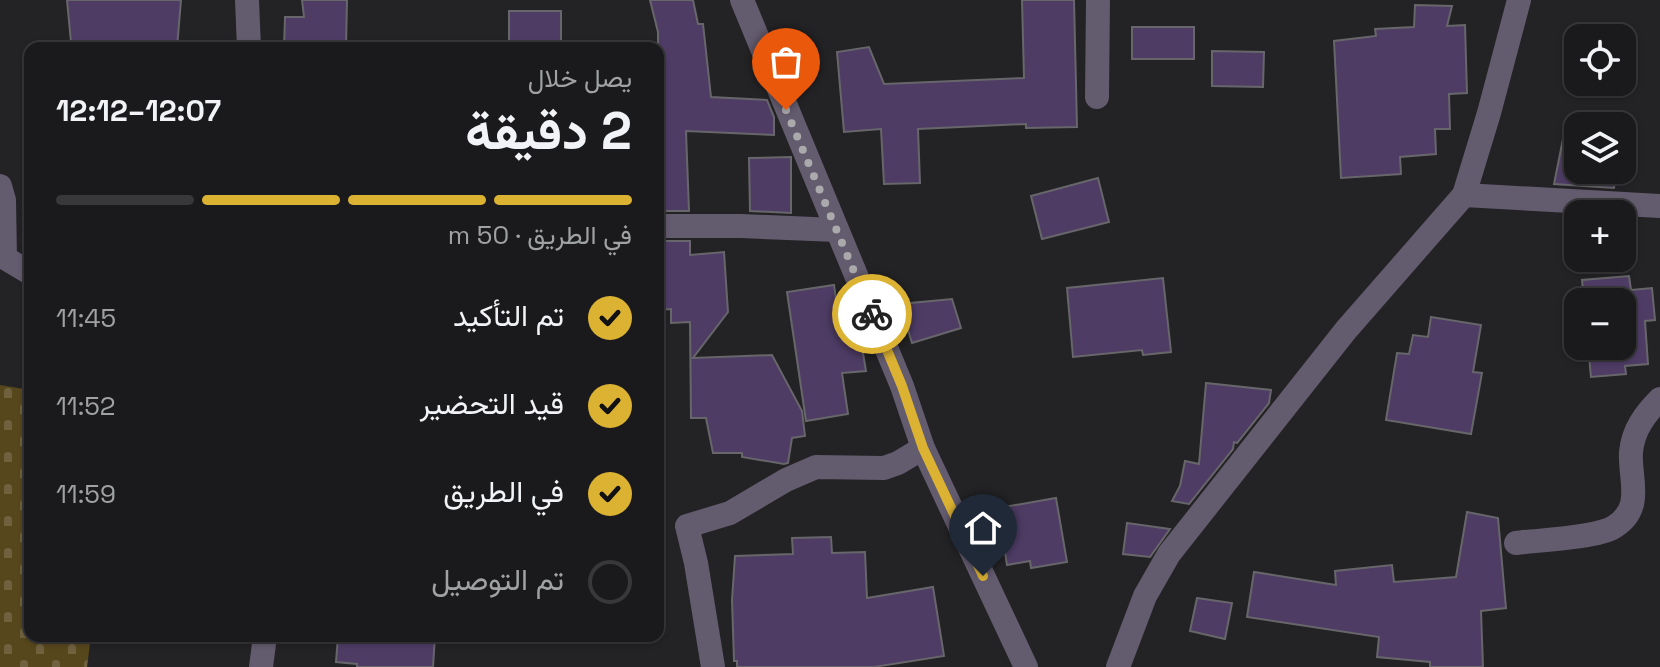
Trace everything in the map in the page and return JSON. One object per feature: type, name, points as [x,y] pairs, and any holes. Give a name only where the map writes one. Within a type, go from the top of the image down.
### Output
[{"type":"street","points":[[247,0],[249,42]]},
{"type":"street","points":[[742,0],[902,386],[923,448],[1026,667]]},
{"type":"street","points":[[1097,97],[1098,0]]},
{"type":"street","points":[[1118,667],[1145,596],[1169,554],[1346,330],[1464,195],[1519,0]]},
{"type":"street","points":[[0,186],[5,209],[5,258],[24,269]]},
{"type":"street","points":[[1464,195],[1660,206]]},
{"type":"street","points":[[664,226],[837,230]]},
{"type":"street","points":[[1516,543],[1598,533],[1616,526],[1629,512],[1634,494],[1631,454],[1636,430],[1660,399]]},
{"type":"street","points":[[713,667],[687,526],[730,513],[786,480],[816,467],[884,468],[923,448]]},
{"type":"street","points":[[261,667],[264,642]]},
{"type":"green space","points":[[0,385],[24,389],[24,642],[90,642],[87,667],[0,667]]},
{"type":"building","points":[[67,0],[181,0],[178,42],[71,42]]},
{"type":"building","points":[[302,0],[347,0],[346,42],[284,42],[285,17],[304,17]]},
{"type":"building","points":[[650,0],[693,0],[698,24],[703,24],[711,97],[767,100],[774,117],[774,135],[686,131],[689,211],[664,211],[664,42],[658,42]]},
{"type":"building","points":[[1022,0],[1074,0],[1077,127],[1026,128],[1026,124],[918,129],[920,183],[884,184],[881,129],[844,132],[837,52],[869,47],[884,84],[1024,78]]},
{"type":"building","points":[[1415,5],[1452,6],[1447,26],[1465,25],[1467,93],[1449,94],[1450,129],[1435,129],[1436,154],[1400,157],[1401,174],[1341,178],[1334,41],[1376,36],[1375,29],[1414,27]]},
{"type":"building","points":[[509,11],[561,11],[561,42],[509,42]]},
{"type":"building","points":[[1132,27],[1194,27],[1194,59],[1132,59]]},
{"type":"building","points":[[1212,51],[1264,52],[1263,87],[1212,86]]},
{"type":"building","points":[[1564,134],[1564,184],[1615,184],[1614,188],[1554,184]]},
{"type":"building","points":[[791,157],[791,213],[750,211],[749,158]]},
{"type":"building","points":[[1098,178],[1109,222],[1042,239],[1031,196]]},
{"type":"building","points":[[664,241],[690,241],[690,255],[724,252],[728,312],[693,358],[772,355],[802,411],[805,436],[792,438],[788,463],[742,457],[742,453],[713,453],[706,418],[691,418],[690,322],[671,323],[671,309],[664,310]]},
{"type":"building","points":[[1629,276],[1631,288],[1583,288],[1582,280]]},
{"type":"building","points":[[1163,278],[1171,352],[1143,355],[1142,350],[1073,357],[1067,288]]},
{"type":"building","points":[[834,285],[842,340],[860,335],[866,371],[842,373],[848,414],[806,421],[787,292]]},
{"type":"building","points":[[1652,288],[1655,320],[1645,321],[1648,364],[1625,366],[1626,374],[1591,377],[1589,360],[1636,360],[1636,290]]},
{"type":"building","points":[[952,299],[961,328],[912,343],[900,304]]},
{"type":"building","points":[[1431,317],[1481,325],[1473,372],[1482,373],[1471,434],[1386,420],[1397,353],[1409,354],[1413,335],[1428,337]]},
{"type":"building","points":[[1206,383],[1271,390],[1269,403],[1237,443],[1234,442],[1233,449],[1189,504],[1172,501],[1180,486],[1185,461],[1199,464]]},
{"type":"building","points":[[1056,498],[1067,562],[1031,568],[1030,561],[1007,565],[998,508]]},
{"type":"building","points":[[1467,512],[1498,518],[1506,608],[1481,611],[1483,667],[1430,667],[1430,662],[1377,657],[1379,637],[1247,617],[1254,572],[1336,585],[1335,571],[1392,565],[1394,582],[1456,577]]},
{"type":"building","points":[[1127,523],[1170,529],[1150,557],[1123,554]]},
{"type":"building","points":[[831,537],[832,553],[865,552],[867,598],[933,587],[944,656],[874,667],[737,667],[737,661],[734,661],[732,600],[735,556],[793,554],[792,538]]},
{"type":"building","points":[[1197,598],[1232,603],[1225,639],[1190,631]]},
{"type":"building","points":[[338,642],[435,642],[433,667],[357,667],[357,664],[336,662]]},
{"type":"way so far","points":[[786,110],[872,314]]},
{"type":"route","points":[[872,314],[902,386],[923,448],[983,576]]}]
